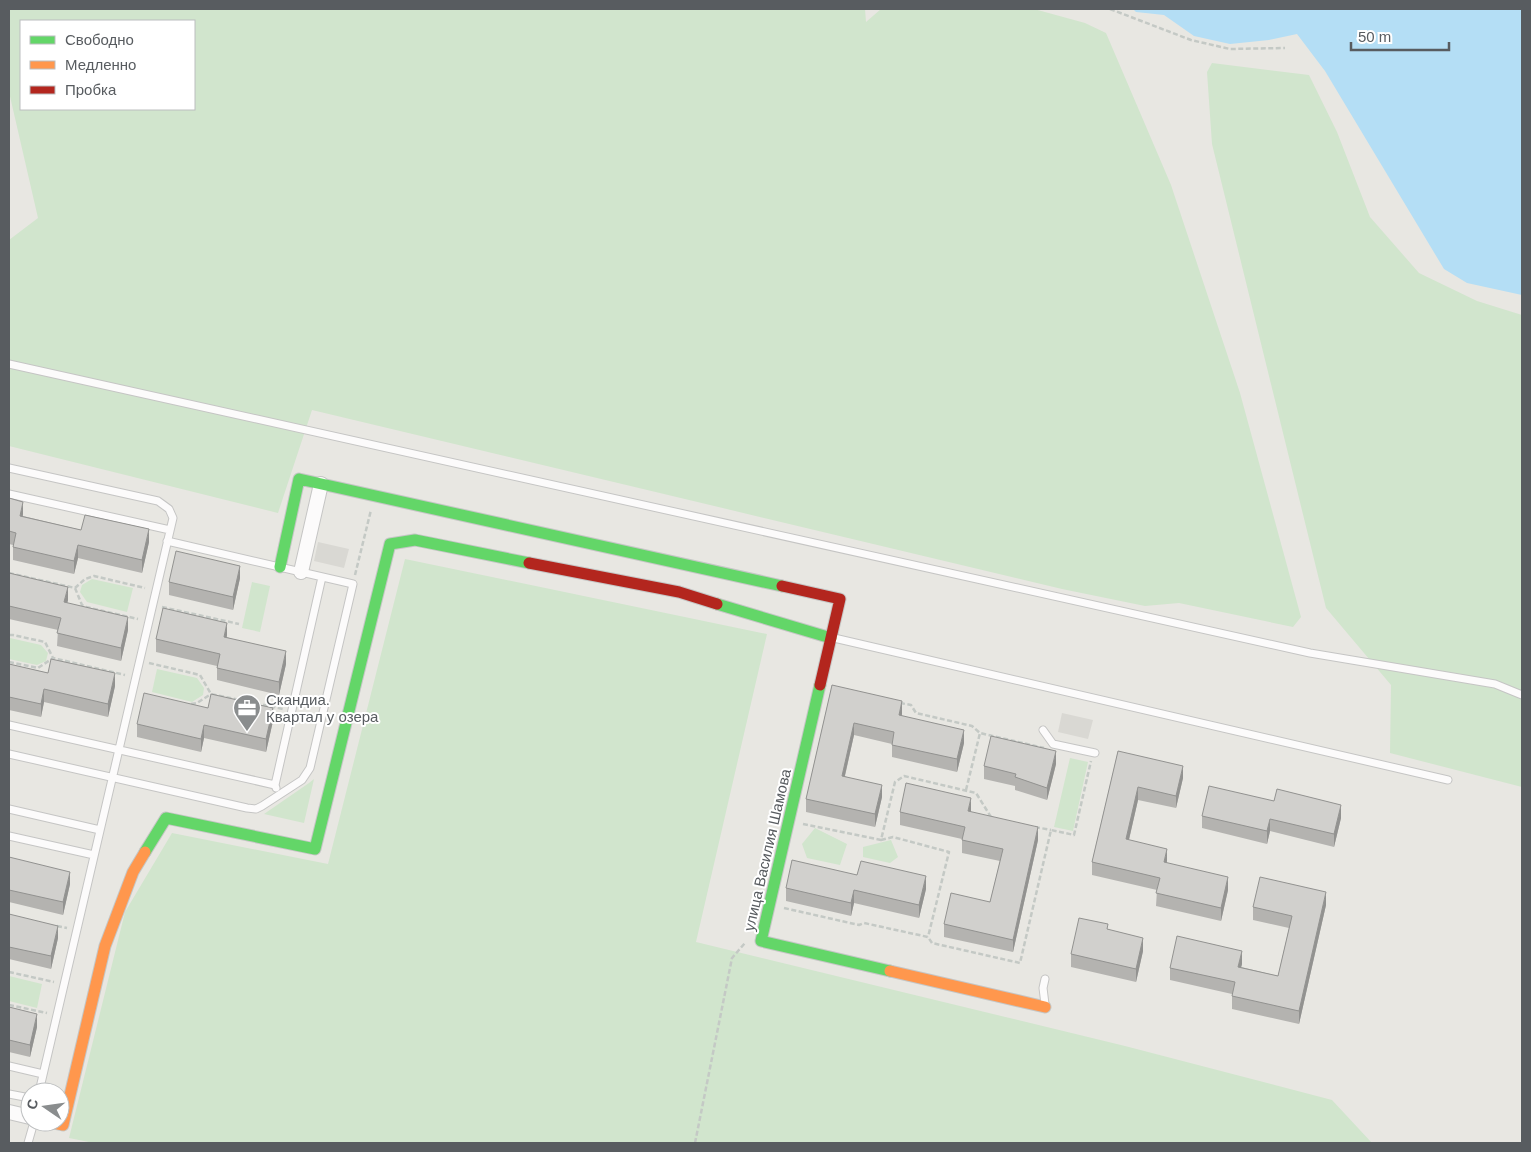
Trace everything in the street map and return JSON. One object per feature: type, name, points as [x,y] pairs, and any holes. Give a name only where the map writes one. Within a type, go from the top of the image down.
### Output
[{"type":"street","points":[[280,567],[299,479],[321,484],[301,572]]},
{"type":"street","name":"улица Василия Шамова","points":[[321,484],[840,598],[761,941],[1046,1007]]},
{"type":"street","points":[[70,1095],[105,946],[133,872],[166,818],[315,849],[390,544],[415,540],[679,592],[831,638]]},
{"type":"lane","points":[[9,364],[1310,653],[1496,684],[1522,695]]},
{"type":"lane","points":[[9,468],[162,503],[172,514],[173,518],[41,1082]]},
{"type":"lane","points":[[9,494],[170,530]]},
{"type":"lane","points":[[9,754],[256,809],[302,780],[310,768],[353,584],[167,542]]},
{"type":"lane","points":[[279,795],[275,785],[322,577]]},
{"type":"lane","points":[[831,638],[1448,780]]},
{"type":"lane","points":[[9,725],[275,785]]},
{"type":"lane","points":[[1043,730],[1053,744],[1093,756]]},
{"type":"lane","points":[[9,809],[100,830]]},
{"type":"lane","points":[[9,836],[94,855]]},
{"type":"lane","points":[[1045,979],[1043,988],[1046,1007]]},
{"type":"lane","points":[[9,1066],[43,1074]]},
{"type":"path","points":[[1110,9],[1191,40],[1230,49],[1285,48]]},
{"type":"path","points":[[9,573],[75,588]]},
{"type":"path","points":[[75,588],[85,579],[94,576],[145,588]]},
{"type":"path","points":[[75,588],[82,605],[86,607],[138,619]]},
{"type":"path","points":[[158,606],[239,624]]},
{"type":"path","points":[[9,635],[44,642],[53,658]]},
{"type":"path","points":[[9,662],[38,668],[53,658],[125,675]]},
{"type":"path","points":[[145,662],[200,676],[211,694]]},
{"type":"path","points":[[188,704],[197,703],[211,694],[287,710]]},
{"type":"path","points":[[893,701],[911,705],[916,713],[972,726],[980,733],[1045,748]]},
{"type":"path","points":[[966,790],[980,733]]},
{"type":"path","points":[[1033,826],[1074,835],[1093,756]]},
{"type":"path","points":[[881,840],[895,782],[904,776],[976,793],[991,817],[999,819]]},
{"type":"path","points":[[797,823],[881,840],[893,837],[950,852],[928,937]]},
{"type":"path","points":[[779,907],[859,925],[864,923],[928,937],[932,943],[1020,963],[1051,830]]},
{"type":"path","points":[[52,924],[67,928]]},
{"type":"path","points":[[695,1143],[732,958],[743,944],[749,941]]},
{"type":"path","points":[[9,972],[54,982]]},
{"type":"path","points":[[9,1005],[47,1013]]},
{"type":"shaded area","points":[[318,542],[349,549],[344,568],[314,561]]},
{"type":"shaded area","points":[[1062,713],[1093,720],[1088,739],[1058,732]]},
{"type":"green space","points":[[9,9],[865,9],[866,22],[881,9],[1034,9],[1085,23],[1106,33],[1171,185],[1240,393],[1301,617],[1293,627],[1179,603],[1145,606],[1062,589],[312,410],[278,513],[9,446],[9,240],[38,218],[9,92]]},
{"type":"green space","points":[[1212,63],[1309,75],[1337,132],[1370,217],[1419,273],[1477,301],[1522,315],[1522,787],[1390,753],[1391,685],[1326,608],[1212,144],[1207,72]]},
{"type":"green space","points":[[405,559],[767,634],[696,942],[1125,1046],[1332,1100],[1372,1143],[94,1143],[69,1138],[125,912],[172,833],[328,864]]},
{"type":"green space","points":[[92,579],[133,588],[127,612],[87,602],[80,592],[82,585]]},
{"type":"green space","points":[[252,582],[270,586],[260,632],[242,628]]},
{"type":"green space","points":[[10,638],[41,645],[48,653],[46,661],[37,665],[9,659]]},
{"type":"green space","points":[[157,669],[197,678],[204,688],[203,695],[192,702],[152,692]]},
{"type":"green space","points":[[1070,758],[1088,762],[1073,831],[1054,827]]},
{"type":"green space","points":[[314,779],[304,823],[264,814],[309,783]]},
{"type":"green space","points":[[815,828],[847,844],[840,865],[807,858],[802,844]]},
{"type":"green space","points":[[891,840],[898,857],[890,863],[863,857],[863,847]]},
{"type":"green space","points":[[9,976],[42,984],[37,1008],[9,1001]]},
{"type":"water","points":[[1133,9],[1522,9],[1522,295],[1467,283],[1444,269],[1325,71],[1297,34],[1269,40],[1230,44],[1194,36],[1164,15],[1136,12]]},
{"type":"building","points":[[9,498],[23,502],[20,516],[81,530],[85,515],[149,529],[142,560],[78,545],[74,561],[13,547],[16,533],[9,531]]},
{"type":"building","points":[[176,551],[240,566],[233,597],[169,582]]},
{"type":"building","points":[[9,573],[68,587],[64,602],[128,617],[121,648],[57,633],[61,618],[9,606]]},
{"type":"building","points":[[163,608],[227,623],[224,637],[286,651],[279,682],[217,668],[220,654],[156,639]]},
{"type":"building","points":[[51,659],[115,673],[108,704],[44,689],[41,704],[9,697],[9,664],[48,673]]},
{"type":"building","points":[[832,685],[902,701],[899,715],[964,730],[957,759],[892,745],[894,732],[854,723],[842,776],[882,785],[875,814],[806,799]]},
{"type":"building","points":[[144,693],[208,708],[211,694],[273,708],[266,739],[204,725],[201,739],[137,724]]},
{"type":"building","points":[[991,736],[1056,751],[1047,788],[1015,777],[1016,774],[984,766]]},
{"type":"building","points":[[1118,751],[1183,766],[1176,796],[1138,787],[1126,839],[1167,849],[1164,862],[1228,877],[1221,908],[1156,893],[1160,878],[1092,862]]},
{"type":"building","points":[[906,783],[971,798],[968,811],[1038,827],[1013,940],[944,924],[951,893],[990,902],[1003,849],[962,840],[965,827],[900,812]]},
{"type":"building","points":[[1209,786],[1274,801],[1277,789],[1341,805],[1334,834],[1270,819],[1267,831],[1202,816]]},
{"type":"building","points":[[9,857],[70,872],[63,902],[9,890]]},
{"type":"building","points":[[792,860],[857,875],[861,861],[926,876],[919,905],[854,890],[851,903],[786,888]]},
{"type":"building","points":[[1260,877],[1326,892],[1299,1011],[1232,996],[1235,982],[1170,968],[1177,936],[1242,951],[1238,967],[1278,976],[1292,916],[1253,907]]},
{"type":"building","points":[[9,914],[58,926],[51,956],[9,947]]},
{"type":"building","points":[[1079,918],[1108,924],[1107,929],[1143,938],[1136,969],[1071,954]]},
{"type":"building","points":[[9,1007],[37,1014],[30,1045],[9,1040]]},
{"type":"traffic: fast","points":[[280,567],[299,479],[782,586]]},
{"type":"traffic: fast","points":[[145,852],[166,818],[315,849],[390,544],[415,540],[529,563]]},
{"type":"traffic: fast","points":[[717,604],[831,638]]},
{"type":"traffic: fast","points":[[820,685],[761,941],[890,971]]},
{"type":"traffic: slow","points":[[70,1095],[105,946],[133,872],[145,852]]},
{"type":"traffic: slow","points":[[890,971],[1045,1007]]},
{"type":"traffic: jam","points":[[529,563],[679,592],[717,604]]},
{"type":"traffic: jam","points":[[782,586],[840,599],[820,685]]},
{"type":"place","name":"Скандиа. Квартал у озера","points":[[247,732]]}]
